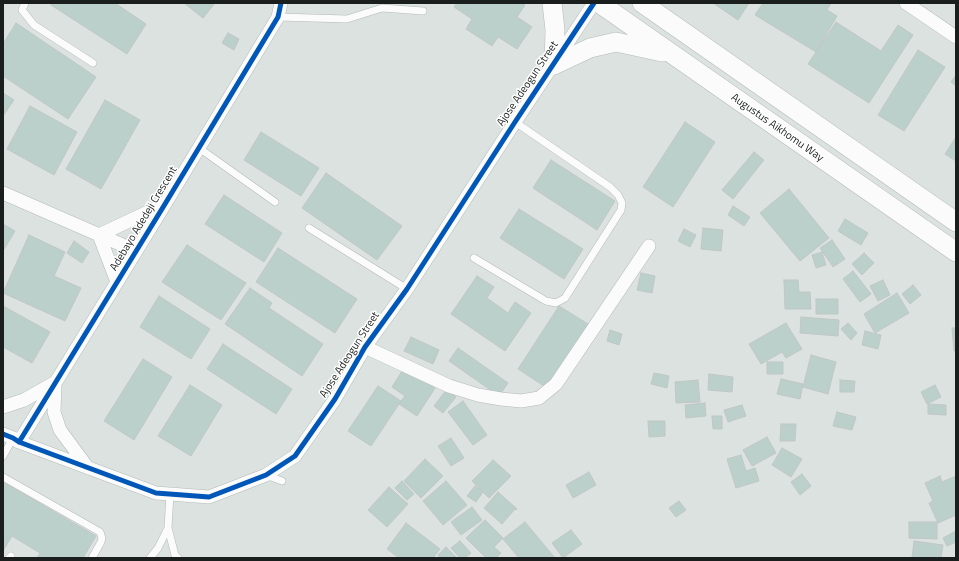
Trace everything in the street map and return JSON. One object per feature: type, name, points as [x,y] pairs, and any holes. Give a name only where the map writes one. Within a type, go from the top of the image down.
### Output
[{"type":"street","name":"Adebayo Adedeji Crescent","points":[[11,438],[56,382],[278,17],[281,3]]},
{"type":"street","points":[[552,3],[555,30],[554,65],[590,48],[616,42],[672,54]]},
{"type":"street","name":"Ajose Adeogun Street","points":[[11,438],[156,493],[209,497],[266,475],[295,456],[334,399],[365,347],[407,289],[594,3]]},
{"type":"street","name":"Augustus Aikhomu Way","points":[[599,3],[956,252]]},
{"type":"street","points":[[642,3],[956,222]]},
{"type":"street","points":[[906,3],[956,36]]},
{"type":"street","points":[[3,193],[136,251]]},
{"type":"street","points":[[99,235],[165,204]]},
{"type":"street","points":[[99,235],[117,282]]},
{"type":"street","points":[[365,347],[449,386],[478,395],[522,401],[539,398],[556,384],[649,246]]},
{"type":"street","points":[[3,407],[24,400],[56,382]]},
{"type":"street","points":[[56,382],[54,412],[60,430],[88,468]]},
{"type":"lane","points":[[25,3],[22,10],[34,25],[93,63]]},
{"type":"lane","points":[[278,17],[347,19],[382,8],[423,11]]},
{"type":"lane","points":[[474,258],[546,301],[556,302],[565,298],[621,210],[622,203],[618,195],[610,187],[515,122]]},
{"type":"lane","points":[[199,148],[275,202]]},
{"type":"lane","points":[[309,228],[407,289]]},
{"type":"lane","points":[[3,456],[11,438]]},
{"type":"lane","points":[[266,475],[282,481]]},
{"type":"lane","points":[[3,477],[100,532],[102,538],[101,542],[92,558]]},
{"type":"lane","points":[[170,494],[168,528],[175,555],[178,558]]},
{"type":"lane","points":[[150,558],[158,548],[168,528]]},
{"type":"building","points":[[52,3],[115,3],[146,24],[127,54],[51,5]]},
{"type":"building","points":[[184,3],[215,3],[203,18]]},
{"type":"building","points":[[457,3],[521,3],[525,5],[517,17],[532,27],[517,49],[498,37],[492,46],[466,29],[472,19],[454,7]]},
{"type":"building","points":[[713,3],[749,3],[738,20]]},
{"type":"building","points":[[763,3],[831,3],[827,10],[837,16],[816,52],[755,15]]},
{"type":"building","points":[[836,22],[881,51],[898,25],[913,35],[869,103],[808,64]]},
{"type":"building","points":[[16,23],[96,77],[68,119],[3,76],[3,44]]},
{"type":"building","points":[[228,33],[239,39],[234,50],[222,43]]},
{"type":"building","points":[[918,50],[945,67],[904,131],[878,115]]},
{"type":"building","points":[[956,75],[956,86],[951,82]]},
{"type":"building","points":[[3,93],[14,100],[3,116]]},
{"type":"building","points":[[105,100],[140,120],[101,189],[66,169]]},
{"type":"building","points":[[30,106],[77,132],[54,175],[7,149]]},
{"type":"building","points":[[685,122],[715,142],[673,207],[643,187]]},
{"type":"building","points":[[261,132],[319,168],[301,196],[244,160]]},
{"type":"building","points":[[956,137],[956,161],[945,154]]},
{"type":"building","points":[[754,152],[764,160],[733,199],[722,190]]},
{"type":"building","points":[[551,160],[615,201],[597,230],[533,188]]},
{"type":"building","points":[[326,173],[402,226],[377,260],[302,208]]},
{"type":"building","points":[[789,189],[829,238],[800,261],[760,213]]},
{"type":"building","points":[[224,195],[282,233],[264,262],[205,224]]},
{"type":"building","points":[[733,206],[750,217],[744,226],[728,215]]},
{"type":"building","points":[[519,209],[583,249],[564,279],[500,238]]},
{"type":"building","points":[[845,219],[868,233],[861,245],[838,231]]},
{"type":"building","points":[[3,224],[15,231],[3,251]]},
{"type":"building","points":[[703,228],[723,230],[721,251],[701,249]]},
{"type":"building","points":[[684,229],[696,235],[690,247],[678,241]]},
{"type":"building","points":[[29,235],[65,252],[54,276],[81,288],[65,321],[3,293]]},
{"type":"building","points":[[832,240],[845,259],[833,267],[820,248]]},
{"type":"building","points":[[74,241],[89,252],[82,263],[67,253]]},
{"type":"building","points":[[187,245],[246,283],[221,320],[162,282]]},
{"type":"building","points":[[278,248],[357,299],[335,333],[256,282]]},
{"type":"building","points":[[822,252],[826,265],[816,268],[812,255]]},
{"type":"building","points":[[864,253],[874,263],[862,275],[852,264]]},
{"type":"building","points":[[853,271],[871,294],[860,302],[843,279]]},
{"type":"building","points":[[641,273],[655,276],[652,293],[637,290]]},
{"type":"building","points":[[477,276],[494,287],[487,298],[508,313],[515,302],[531,313],[505,351],[451,314]]},
{"type":"building","points":[[784,280],[798,280],[799,292],[810,292],[811,309],[785,309]]},
{"type":"building","points":[[883,280],[890,295],[878,301],[870,286]]},
{"type":"building","points":[[913,285],[921,295],[910,304],[902,294]]},
{"type":"building","points":[[250,288],[272,303],[269,308],[323,344],[302,376],[225,324]]},
{"type":"building","points":[[897,293],[909,313],[875,333],[864,314]]},
{"type":"building","points":[[159,296],[210,329],[191,359],[140,327]]},
{"type":"building","points":[[816,299],[838,299],[838,314],[816,314]]},
{"type":"building","points":[[3,306],[50,332],[32,363],[3,347]]},
{"type":"building","points":[[559,306],[588,324],[547,388],[518,369]]},
{"type":"building","points":[[801,317],[839,320],[838,336],[800,333]]},
{"type":"building","points":[[786,323],[802,349],[786,358],[782,352],[761,364],[749,344]]},
{"type":"building","points":[[848,323],[857,333],[851,340],[841,329]]},
{"type":"building","points":[[952,328],[956,328],[956,351],[954,351]]},
{"type":"building","points":[[610,330],[622,334],[619,345],[607,341]]},
{"type":"building","points":[[865,331],[881,335],[878,349],[862,345]]},
{"type":"building","points":[[411,337],[439,350],[433,364],[404,351]]},
{"type":"building","points":[[223,344],[292,389],[276,414],[207,369]]},
{"type":"building","points":[[458,348],[508,383],[499,396],[449,361]]},
{"type":"building","points":[[811,355],[836,362],[828,394],[803,387]]},
{"type":"building","points":[[143,359],[172,377],[134,440],[104,421]]},
{"type":"building","points":[[767,362],[783,362],[783,374],[767,374]]},
{"type":"building","points":[[404,368],[435,388],[417,416],[399,404],[405,396],[392,387]]},
{"type":"building","points":[[654,373],[669,376],[667,388],[651,384]]},
{"type":"building","points":[[709,374],[733,377],[732,392],[708,390]]},
{"type":"building","points":[[781,379],[803,384],[800,399],[777,394]]},
{"type":"building","points":[[698,380],[700,402],[676,403],[675,382]]},
{"type":"building","points":[[840,380],[855,381],[854,392],[840,392]]},
{"type":"building","points":[[190,385],[222,405],[191,456],[158,436]]},
{"type":"building","points":[[935,385],[941,397],[927,404],[921,392]]},
{"type":"building","points":[[378,386],[401,401],[371,446],[348,431]]},
{"type":"building","points":[[447,389],[456,397],[443,413],[434,406]]},
{"type":"building","points":[[463,401],[487,435],[473,445],[448,412]]},
{"type":"building","points":[[705,403],[706,416],[686,418],[685,405]]},
{"type":"building","points":[[928,404],[946,405],[946,415],[928,414]]},
{"type":"building","points":[[742,405],[746,416],[728,422],[724,410]]},
{"type":"building","points":[[837,412],[856,417],[852,430],[833,426]]},
{"type":"building","points":[[712,416],[722,416],[722,429],[713,429]]},
{"type":"building","points":[[648,421],[665,421],[665,436],[649,437]]},
{"type":"building","points":[[781,424],[796,424],[795,441],[780,441]]},
{"type":"building","points":[[767,437],[776,453],[752,466],[743,450]]},
{"type":"building","points":[[451,438],[464,458],[451,466],[438,446]]},
{"type":"building","points":[[782,448],[802,459],[791,477],[772,465]]},
{"type":"building","points":[[741,455],[746,471],[755,468],[759,481],[736,488],[727,459]]},
{"type":"building","points":[[425,459],[443,476],[421,498],[404,481]]},
{"type":"building","points":[[493,460],[511,476],[489,498],[472,481]]},
{"type":"building","points":[[589,472],[596,485],[573,498],[566,485]]},
{"type":"building","points":[[802,474],[811,486],[800,495],[791,482]]},
{"type":"building","points":[[940,476],[942,482],[956,476],[956,515],[938,523],[929,503],[933,501],[925,483]]},
{"type":"building","points":[[402,481],[414,494],[407,500],[395,488]]},
{"type":"building","points":[[446,481],[467,505],[443,525],[423,501]]},
{"type":"building","points":[[3,482],[96,536],[83,558],[37,558],[40,553],[12,536],[3,551]]},
{"type":"building","points":[[475,486],[483,492],[476,502],[467,496]]},
{"type":"building","points":[[389,487],[408,504],[387,527],[368,510]]},
{"type":"building","points":[[498,492],[517,509],[515,509],[502,524],[484,508]]},
{"type":"building","points":[[679,501],[686,510],[676,517],[669,508]]},
{"type":"building","points":[[472,507],[482,520],[461,535],[451,522]]},
{"type":"building","points":[[485,520],[503,538],[494,547],[501,553],[496,558],[486,558],[466,538]]},
{"type":"building","points":[[525,522],[555,558],[519,558],[503,539]]},
{"type":"building","points":[[909,522],[937,522],[937,539],[909,538]]},
{"type":"building","points":[[406,523],[440,549],[433,558],[399,558],[387,549]]},
{"type":"building","points":[[571,530],[582,544],[563,558],[552,543]]},
{"type":"building","points":[[956,531],[956,542],[947,546],[943,538]]},
{"type":"building","points":[[460,541],[471,553],[465,558],[460,558],[451,548]]},
{"type":"building","points":[[914,541],[943,545],[941,558],[912,558]]},
{"type":"building","points":[[446,547],[457,558],[440,558],[438,555]]},
{"type":"cycle path","points":[[19,442],[278,17],[281,3]]},
{"type":"cycle path","points":[[3,434],[19,442],[156,493],[209,497],[266,475],[295,456],[335,399],[365,347],[407,289],[594,3]]}]
